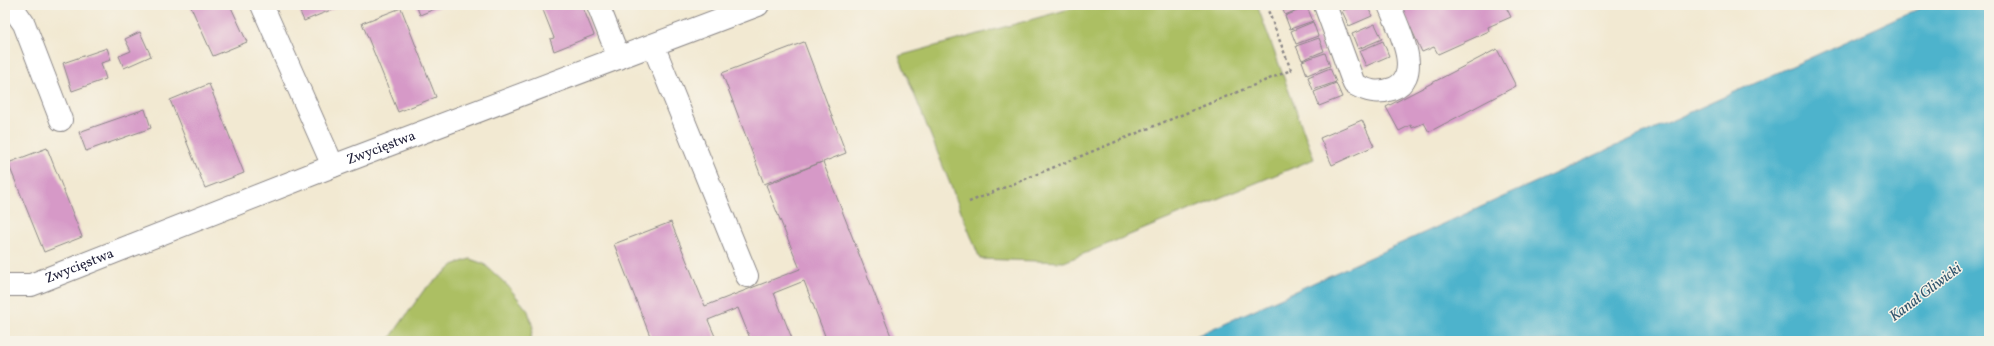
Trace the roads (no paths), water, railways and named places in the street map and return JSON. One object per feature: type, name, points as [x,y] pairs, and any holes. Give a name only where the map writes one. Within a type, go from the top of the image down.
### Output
[{"type":"street","points":[[11,5],[24,24],[61,120]]},
{"type":"street","points":[[262,5],[333,166]]},
{"type":"street","points":[[598,5],[619,58]]},
{"type":"street","name":"Zwycięstwa","points":[[5,285],[31,285],[333,166],[758,5]]},
{"type":"street","points":[[1325,5],[1354,84],[1367,91],[1382,93],[1400,86],[1407,75],[1408,56],[1389,5]]},
{"type":"street","points":[[653,45],[748,276]]},
{"type":"water","name":"Kanał Gliwicki","points":[[1927,5],[1989,5],[1989,341],[1185,341]]}]
